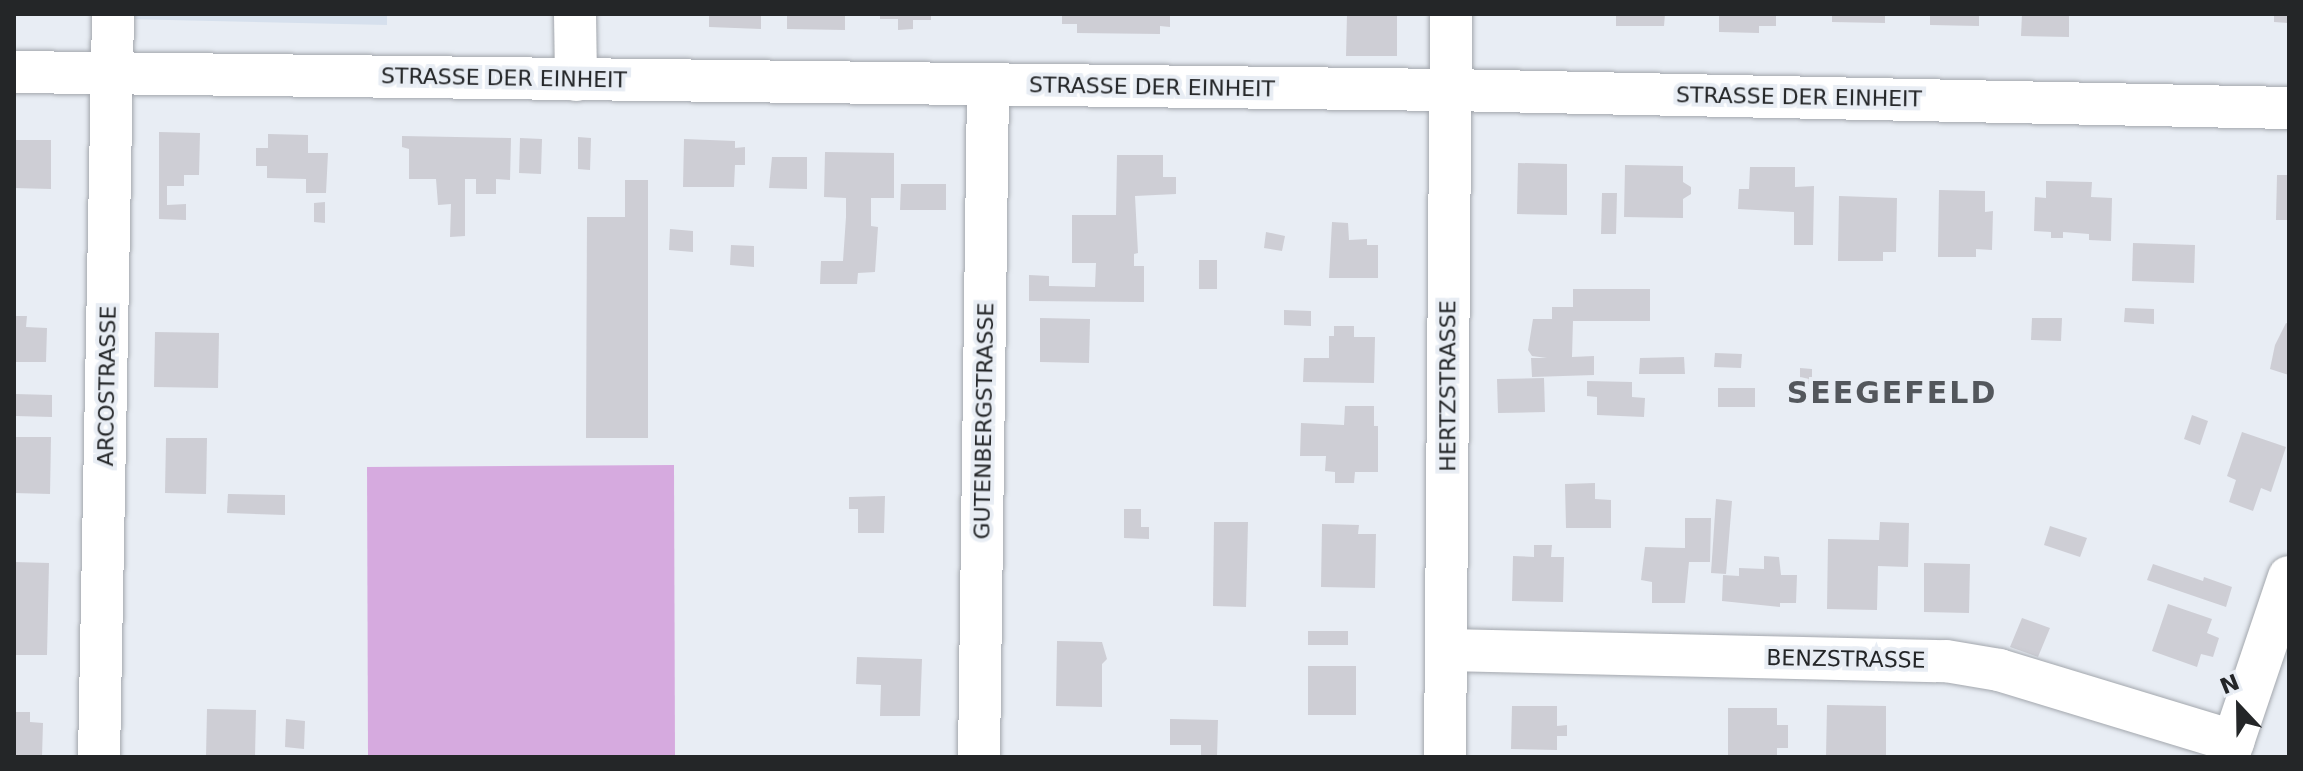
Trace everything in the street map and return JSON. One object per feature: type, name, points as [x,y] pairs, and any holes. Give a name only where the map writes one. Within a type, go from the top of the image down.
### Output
[{"type":"street","name":"ARCOSTRASSE","points":[[99,757],[113,14]]},
{"type":"street","points":[[575,14],[576,80]]},
{"type":"street","name":"HERTZSTRASSE","points":[[1445,757],[1451,14]]},
{"type":"street","name":"STRASSE DER EINHEIT","points":[[14,72],[1450,90],[2289,108]]},
{"type":"street","name":"GUTENBERGSTRASSE","points":[[979,757],[988,86]]},
{"type":"street","points":[[2236,751],[2289,577]]},
{"type":"street","name":"BENZSTRASSE","points":[[1447,650],[1946,661],[1999,670],[2236,751]]},
{"type":"shaded area","points":[[126,14],[387,14],[387,25],[125,19]]},
{"type":"shaded area","points":[[674,465],[675,757],[368,757],[367,467]]},
{"type":"building","points":[[709,14],[761,14],[761,29],[709,27]]},
{"type":"building","points":[[787,14],[845,14],[845,30],[787,29]]},
{"type":"building","points":[[880,14],[931,14],[931,20],[913,20],[913,29],[898,30],[898,19],[880,19]]},
{"type":"building","points":[[1062,14],[1170,14],[1170,27],[1160,26],[1160,34],[1077,33],[1077,24],[1062,24]]},
{"type":"building","points":[[1347,14],[1397,14],[1397,56],[1346,56]]},
{"type":"building","points":[[1616,14],[1665,14],[1664,26],[1616,26]]},
{"type":"building","points":[[1719,14],[1776,14],[1776,26],[1759,26],[1759,33],[1719,32]]},
{"type":"building","points":[[1832,14],[1885,14],[1885,23],[1832,22]]},
{"type":"building","points":[[1930,14],[1979,14],[1979,26],[1930,25]]},
{"type":"building","points":[[2022,14],[2069,14],[2069,37],[2021,36]]},
{"type":"building","points":[[2274,14],[2289,14],[2289,23],[2274,22]]},
{"type":"building","points":[[159,132],[200,133],[199,175],[184,175],[184,186],[167,186],[167,205],[186,204],[186,220],[159,219]]},
{"type":"building","points":[[268,134],[308,135],[308,153],[328,153],[326,193],[306,193],[306,179],[267,178],[267,166],[256,166],[256,148],[268,148]]},
{"type":"building","points":[[402,136],[511,138],[510,180],[496,179],[496,194],[476,194],[476,179],[465,179],[465,236],[450,237],[451,204],[438,205],[436,179],[409,179],[409,149],[402,147]]},
{"type":"building","points":[[578,137],[591,138],[590,170],[578,169]]},
{"type":"building","points":[[520,138],[542,139],[541,174],[519,173]]},
{"type":"building","points":[[684,139],[735,141],[735,148],[745,147],[745,165],[735,165],[734,187],[683,187]]},
{"type":"building","points":[[14,140],[51,140],[51,189],[14,188]]},
{"type":"building","points":[[825,152],[894,153],[894,198],[871,198],[871,226],[878,227],[875,272],[858,273],[857,284],[820,284],[821,261],[843,261],[846,217],[846,198],[824,197]]},
{"type":"building","points":[[1117,155],[1163,155],[1163,177],[1176,177],[1176,194],[1135,196],[1138,253],[1134,254],[1134,266],[1144,266],[1144,302],[1029,301],[1029,275],[1049,276],[1049,286],[1095,287],[1096,263],[1072,263],[1072,215],[1116,215]]},
{"type":"building","points":[[772,157],[807,157],[807,189],[769,188]]},
{"type":"building","points":[[1518,163],[1567,164],[1567,215],[1517,214]]},
{"type":"building","points":[[1625,165],[1683,166],[1683,182],[1691,187],[1691,194],[1683,199],[1683,218],[1624,217]]},
{"type":"building","points":[[1750,167],[1795,167],[1795,187],[1814,186],[1813,245],[1794,245],[1794,212],[1738,209],[1739,189],[1749,189]]},
{"type":"building","points":[[2277,175],[2289,175],[2289,220],[2276,220]]},
{"type":"building","points":[[625,180],[648,180],[648,438],[586,438],[587,217],[625,217]]},
{"type":"building","points":[[2046,181],[2092,182],[2091,197],[2112,198],[2111,241],[2089,240],[2089,234],[2063,232],[2063,238],[2051,238],[2051,232],[2034,231],[2035,197],[2046,198]]},
{"type":"building","points":[[901,184],[946,184],[946,210],[900,210]]},
{"type":"building","points":[[1939,190],[1985,191],[1985,212],[1993,211],[1992,250],[1976,249],[1976,257],[1938,257]]},
{"type":"building","points":[[1602,193],[1617,193],[1616,234],[1601,234]]},
{"type":"building","points":[[1839,196],[1897,198],[1896,252],[1883,252],[1883,261],[1838,261]]},
{"type":"building","points":[[325,202],[325,223],[314,222],[314,203]]},
{"type":"building","points":[[1332,222],[1348,223],[1349,240],[1367,239],[1367,245],[1378,245],[1378,278],[1329,278]]},
{"type":"building","points":[[670,229],[693,231],[693,252],[669,250]]},
{"type":"building","points":[[1266,232],[1285,236],[1282,251],[1264,248]]},
{"type":"building","points":[[2133,243],[2195,245],[2194,283],[2132,281]]},
{"type":"building","points":[[731,245],[754,246],[754,267],[730,265]]},
{"type":"building","points":[[1199,260],[1217,260],[1217,289],[1199,289]]},
{"type":"building","points":[[1573,289],[1650,289],[1650,321],[1573,321],[1572,357],[1594,356],[1594,375],[1532,377],[1531,358],[1547,358],[1532,356],[1528,350],[1533,319],[1552,319],[1552,307],[1573,307]]},
{"type":"building","points":[[2125,308],[2154,309],[2154,324],[2124,322]]},
{"type":"building","points":[[1284,310],[1311,311],[1311,326],[1284,325]]},
{"type":"building","points":[[14,316],[27,316],[26,327],[47,328],[46,362],[14,362]]},
{"type":"building","points":[[1040,318],[1090,319],[1089,363],[1040,362]]},
{"type":"building","points":[[2032,318],[2062,318],[2061,341],[2031,340]]},
{"type":"building","points":[[2286,323],[2289,324],[2289,375],[2270,369],[2275,345]]},
{"type":"building","points":[[1334,326],[1354,326],[1354,337],[1375,337],[1374,383],[1303,382],[1304,358],[1329,358],[1329,336],[1334,336]]},
{"type":"building","points":[[155,332],[219,333],[218,388],[154,387]]},
{"type":"building","points":[[1715,353],[1742,354],[1741,368],[1714,367]]},
{"type":"building","points":[[1684,357],[1685,374],[1639,374],[1640,358]]},
{"type":"building","points":[[1800,368],[1812,369],[1812,384],[1800,384]]},
{"type":"building","points":[[1544,378],[1545,412],[1498,413],[1497,379]]},
{"type":"building","points":[[1587,381],[1632,382],[1632,397],[1645,398],[1644,417],[1597,415],[1597,397],[1587,396]]},
{"type":"building","points":[[1718,388],[1755,388],[1755,407],[1718,407]]},
{"type":"building","points":[[15,394],[52,395],[52,417],[15,416]]},
{"type":"building","points":[[1345,406],[1374,406],[1374,426],[1378,426],[1378,472],[1355,472],[1354,483],[1335,483],[1335,472],[1325,471],[1326,456],[1300,456],[1301,423],[1344,425]]},
{"type":"building","points":[[2192,415],[2208,421],[2200,445],[2184,439]]},
{"type":"building","points":[[2242,432],[2286,447],[2271,492],[2261,488],[2253,511],[2229,502],[2236,480],[2227,476]]},
{"type":"building","points":[[14,437],[51,437],[50,494],[14,493]]},
{"type":"building","points":[[166,438],[207,438],[206,494],[165,493]]},
{"type":"building","points":[[1595,483],[1595,499],[1611,500],[1611,528],[1566,528],[1565,484]]},
{"type":"building","points":[[228,494],[285,495],[285,515],[227,513]]},
{"type":"building","points":[[885,496],[884,533],[858,533],[858,509],[849,509],[849,497]]},
{"type":"building","points":[[1716,499],[1732,501],[1726,574],[1711,573]]},
{"type":"building","points":[[1124,509],[1141,509],[1141,527],[1149,527],[1149,539],[1124,538]]},
{"type":"building","points":[[1685,518],[1711,518],[1710,562],[1689,562],[1685,603],[1652,603],[1652,582],[1641,580],[1645,547],[1685,548]]},
{"type":"building","points":[[1214,522],[1248,522],[1246,607],[1213,606]]},
{"type":"building","points":[[1880,522],[1909,523],[1908,567],[1878,566],[1877,610],[1827,609],[1828,539],[1879,540]]},
{"type":"building","points":[[1322,524],[1359,525],[1358,534],[1376,534],[1375,588],[1321,587]]},
{"type":"building","points":[[2050,526],[2087,538],[2080,557],[2044,545]]},
{"type":"building","points":[[1534,545],[1552,545],[1551,557],[1564,557],[1563,602],[1512,601],[1513,556],[1534,557]]},
{"type":"building","points":[[1764,556],[1779,557],[1781,575],[1797,575],[1796,603],[1780,603],[1780,607],[1722,601],[1723,575],[1739,576],[1739,568],[1764,569]]},
{"type":"building","points":[[14,562],[49,563],[47,655],[14,655]]},
{"type":"building","points":[[1924,563],[1970,564],[1969,613],[1924,612]]},
{"type":"building","points":[[2153,564],[2232,587],[2226,607],[2147,580]]},
{"type":"building","points":[[2168,604],[2212,619],[2207,633],[2219,638],[2213,657],[2201,654],[2197,667],[2152,651]]},
{"type":"building","points":[[2022,618],[2050,628],[2038,657],[2010,647]]},
{"type":"building","points":[[1308,631],[1348,631],[1348,645],[1308,645]]},
{"type":"building","points":[[1057,641],[1102,642],[1107,659],[1102,664],[1102,707],[1056,706]]},
{"type":"building","points":[[857,657],[922,659],[920,716],[880,716],[881,685],[856,684]]},
{"type":"building","points":[[1308,666],[1356,666],[1356,715],[1308,715]]},
{"type":"building","points":[[1827,705],[1886,706],[1886,757],[1826,757]]},
{"type":"building","points":[[1512,706],[1557,706],[1557,726],[1567,725],[1567,736],[1557,736],[1557,750],[1511,749]]},
{"type":"building","points":[[1728,708],[1777,708],[1777,725],[1788,725],[1788,748],[1777,748],[1777,757],[1728,757]]},
{"type":"building","points":[[207,709],[256,710],[255,757],[206,757]]},
{"type":"building","points":[[14,712],[30,712],[30,722],[43,723],[42,757],[14,757]]},
{"type":"building","points":[[286,719],[305,721],[304,749],[285,747]]},
{"type":"building","points":[[1170,719],[1218,720],[1217,757],[1201,757],[1201,745],[1170,745]]},
{"type":"district","name":"SEEGEFELD","points":[[1892,393]]}]
